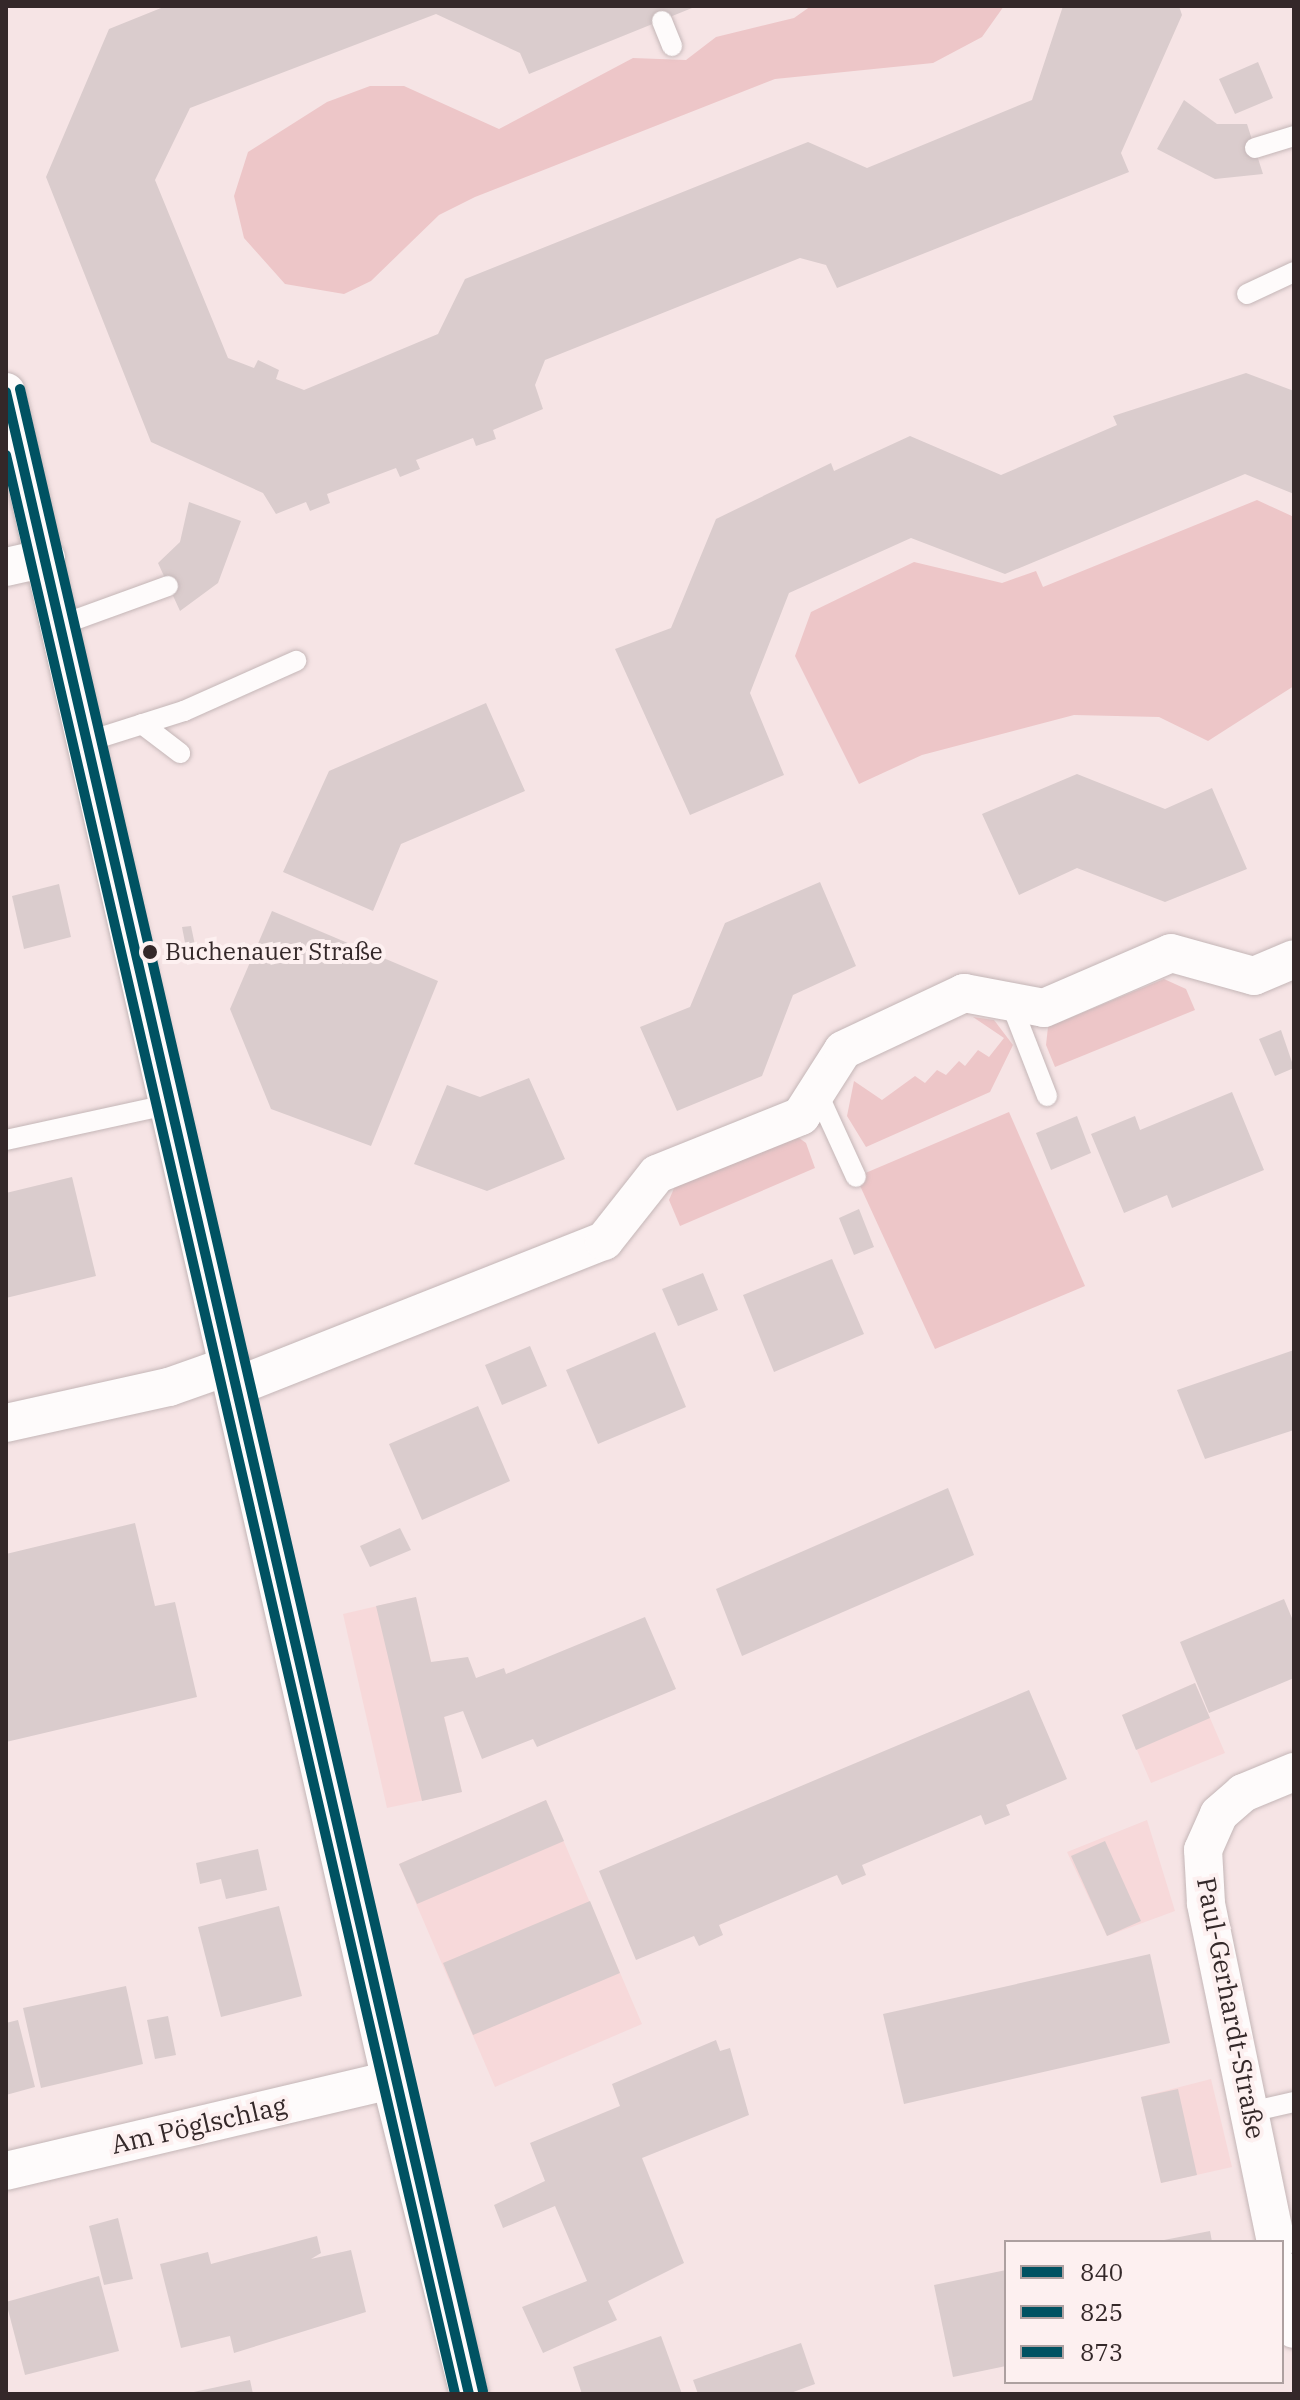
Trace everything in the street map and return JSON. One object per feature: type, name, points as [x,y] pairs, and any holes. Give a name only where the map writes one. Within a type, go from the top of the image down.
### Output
[{"type":"street","points":[[6,392],[234,1375],[391,2080],[469,2394]]},
{"type":"street","points":[[6,567],[46,558]]},
{"type":"street","points":[[6,1423],[234,1375],[604,1241],[657,1174],[801,1116],[818,1094],[843,1050],[964,993],[1044,1008],[1171,953],[1254,976],[1294,959]]},
{"type":"street","name":"Paul-Gerhardt-Straße","points":[[1276,2240],[1206,1903],[1203,1850],[1219,1814],[1243,1793],[1294,1772]]},
{"type":"street","name":"Am Pöglschlag","points":[[6,2171],[391,2080]]},
{"type":"street","points":[[1284,2280],[1294,2329]]},
{"type":"lane","points":[[662,21],[672,46]]},
{"type":"lane","points":[[1255,148],[1294,136]]},
{"type":"lane","points":[[1247,294],[1294,272]]},
{"type":"lane","points":[[58,626],[168,586]]},
{"type":"lane","points":[[86,742],[142,724],[296,661]]},
{"type":"lane","points":[[142,724],[180,753]]},
{"type":"lane","points":[[1010,1001],[1047,1096]]},
{"type":"lane","points":[[818,1094],[856,1177]]},
{"type":"lane","points":[[6,1140],[171,1104]]},
{"type":"lane","points":[[1250,2112],[1294,2102]]},
{"type":"shaded area","points":[[811,6],[1004,6],[982,37],[933,63],[775,79],[475,197],[439,215],[371,281],[344,294],[285,284],[244,238],[234,196],[248,152],[327,102],[370,86],[404,86],[499,129],[633,58],[686,60],[716,37],[794,18]]},
{"type":"shaded area","points":[[1257,500],[1294,517],[1294,686],[1208,741],[1159,717],[1074,715],[922,755],[859,784],[795,656],[811,612],[914,562],[1002,583],[1036,571],[1043,587]]},
{"type":"shaded area","points":[[1164,979],[1186,989],[1195,1010],[1055,1067],[1046,1045],[1048,1027]]},
{"type":"shaded area","points":[[973,1017],[994,1020],[1013,1045],[990,1092],[866,1147],[847,1116],[854,1081],[882,1100],[915,1076],[925,1083],[937,1070],[946,1075],[959,1061],[965,1066],[978,1050],[989,1057],[1004,1038]]},
{"type":"shaded area","points":[[1009,1112],[1085,1286],[935,1349],[856,1177]]},
{"type":"shaded area","points":[[795,1135],[806,1143],[815,1168],[680,1226],[669,1200],[675,1186]]},
{"type":"shaded area","points":[[416,1597],[462,1792],[387,1808],[343,1614]]},
{"type":"shaded area","points":[[1195,1683],[1225,1753],[1151,1783],[1122,1715]]},
{"type":"shaded area","points":[[546,1800],[642,2024],[495,2087],[399,1864]]},
{"type":"shaded area","points":[[1147,1820],[1175,1911],[1107,1936],[1067,1852]]},
{"type":"shaded area","points":[[1211,2079],[1232,2167],[1161,2183],[1141,2097]]},
{"type":"building","points":[[166,6],[697,6],[529,74],[520,53],[436,14],[190,108],[155,180],[228,358],[254,368],[258,360],[279,370],[276,379],[304,390],[438,334],[465,279],[808,142],[867,168],[1032,100],[1063,6],[1179,6],[1182,15],[1121,153],[1129,172],[837,288],[826,265],[800,258],[545,360],[535,385],[543,409],[493,430],[496,439],[476,446],[473,438],[416,460],[420,469],[400,477],[396,468],[327,494],[330,503],[310,511],[306,502],[276,514],[263,493],[151,442],[46,177],[109,29]]},
{"type":"building","points":[[1258,62],[1273,98],[1235,114],[1219,79]]},
{"type":"building","points":[[1184,100],[1217,124],[1247,124],[1263,174],[1215,179],[1157,149]]},
{"type":"building","points":[[1246,373],[1294,391],[1294,494],[1245,474],[1005,574],[911,538],[789,593],[750,693],[784,775],[690,815],[615,649],[671,628],[716,519],[831,463],[834,471],[910,436],[1001,475],[1117,425],[1113,416]]},
{"type":"building","points":[[189,502],[241,521],[218,583],[180,611],[158,563],[180,542]]},
{"type":"building","points":[[486,703],[525,791],[401,844],[373,911],[283,872],[329,771]]},
{"type":"building","points":[[1077,774],[1165,809],[1212,788],[1247,869],[1165,902],[1077,868],[1019,895],[982,814]]},
{"type":"building","points":[[820,882],[856,966],[793,995],[762,1076],[677,1111],[640,1027],[690,1007],[725,923]]},
{"type":"building","points":[[59,884],[71,937],[24,949],[12,896]]},
{"type":"building","points":[[272,911],[438,981],[371,1146],[271,1109],[230,1009]]},
{"type":"building","points":[[191,926],[196,950],[187,953],[182,927]]},
{"type":"building","points":[[1281,1030],[1294,1068],[1275,1076],[1259,1039]]},
{"type":"building","points":[[529,1078],[565,1159],[487,1191],[414,1164],[447,1085],[480,1097]]},
{"type":"building","points":[[1232,1092],[1264,1170],[1172,1208],[1167,1195],[1124,1213],[1091,1134],[1135,1116],[1140,1130]]},
{"type":"building","points":[[1077,1116],[1091,1153],[1051,1170],[1036,1133]]},
{"type":"building","points":[[72,1177],[96,1276],[6,1298],[6,1193]]},
{"type":"building","points":[[859,1209],[874,1247],[854,1255],[839,1218]]},
{"type":"building","points":[[832,1259],[864,1334],[774,1372],[743,1295]]},
{"type":"building","points":[[703,1273],[718,1310],[678,1326],[662,1289]]},
{"type":"building","points":[[655,1332],[686,1407],[598,1444],[566,1370]]},
{"type":"building","points":[[530,1346],[547,1386],[502,1405],[485,1365]]},
{"type":"building","points":[[1294,1350],[1294,1430],[1205,1459],[1177,1390]]},
{"type":"building","points":[[478,1406],[510,1481],[422,1520],[389,1444]]},
{"type":"building","points":[[948,1488],[974,1555],[742,1656],[716,1589]]},
{"type":"building","points":[[135,1523],[155,1606],[175,1602],[197,1697],[6,1742],[6,1554]]},
{"type":"building","points":[[400,1528],[411,1550],[370,1567],[360,1546]]},
{"type":"building","points":[[416,1597],[431,1662],[468,1657],[476,1678],[504,1668],[506,1674],[645,1617],[676,1689],[537,1747],[533,1739],[482,1759],[463,1711],[444,1717],[462,1792],[422,1801],[376,1606]]},
{"type":"building","points":[[1284,1599],[1294,1623],[1294,1678],[1209,1713],[1180,1642]]},
{"type":"building","points":[[1195,1683],[1210,1718],[1136,1750],[1122,1715]]},
{"type":"building","points":[[1029,1690],[1067,1779],[1006,1805],[1010,1815],[985,1825],[981,1815],[862,1865],[866,1875],[842,1885],[837,1875],[719,1925],[723,1935],[699,1946],[694,1936],[636,1960],[599,1871]]},
{"type":"building","points":[[546,1800],[564,1841],[417,1904],[399,1864]]},
{"type":"building","points":[[1105,1841],[1141,1921],[1107,1936],[1071,1856]]},
{"type":"building","points":[[258,1849],[267,1890],[226,1899],[221,1879],[200,1884],[196,1863]]},
{"type":"building","points":[[590,1901],[620,1973],[473,2035],[443,1963]]},
{"type":"building","points":[[279,1906],[302,1996],[221,2017],[198,1927]]},
{"type":"building","points":[[1150,1954],[1170,2043],[904,2104],[883,2014]]},
{"type":"building","points":[[126,1986],[143,2064],[41,2088],[23,2008]]},
{"type":"building","points":[[168,2016],[176,2055],[155,2059],[147,2020]]},
{"type":"building","points":[[18,2020],[35,2087],[6,2095],[6,2023]]},
{"type":"building","points":[[716,2040],[720,2051],[730,2048],[749,2115],[642,2158],[684,2263],[608,2301],[617,2320],[543,2353],[522,2307],[587,2281],[555,2206],[503,2228],[494,2205],[545,2181],[530,2143],[620,2106],[612,2084]]},
{"type":"building","points":[[1178,2089],[1197,2175],[1161,2183],[1141,2097]]},
{"type":"building","points":[[118,2218],[133,2279],[104,2285],[89,2226]]},
{"type":"building","points":[[1210,2231],[1212,2240],[1164,2240]]},
{"type":"building","points":[[317,2236],[321,2253],[311,2259],[351,2250],[366,2312],[234,2353],[230,2336],[181,2348],[160,2264],[208,2252],[211,2264]]},
{"type":"building","points":[[1004,2270],[1004,2366],[953,2377],[934,2285]]},
{"type":"building","points":[[99,2276],[119,2351],[25,2375],[6,2302]]},
{"type":"building","points":[[661,2336],[682,2394],[582,2394],[573,2367]]},
{"type":"building","points":[[801,2343],[815,2384],[788,2394],[698,2394],[693,2380]]},
{"type":"building","points":[[250,2380],[253,2394],[189,2394],[189,2393]]},
{"type":"transit line","name":"873","points":[[20,389],[483,2391]]},
{"type":"transit line","name":"840","points":[[6,392],[469,2394]]},
{"type":"transit line","name":"825","points":[[6,455],[455,2394]]},
{"type":"place","name":"Buchenauer Straße","points":[[150,952]]}]
